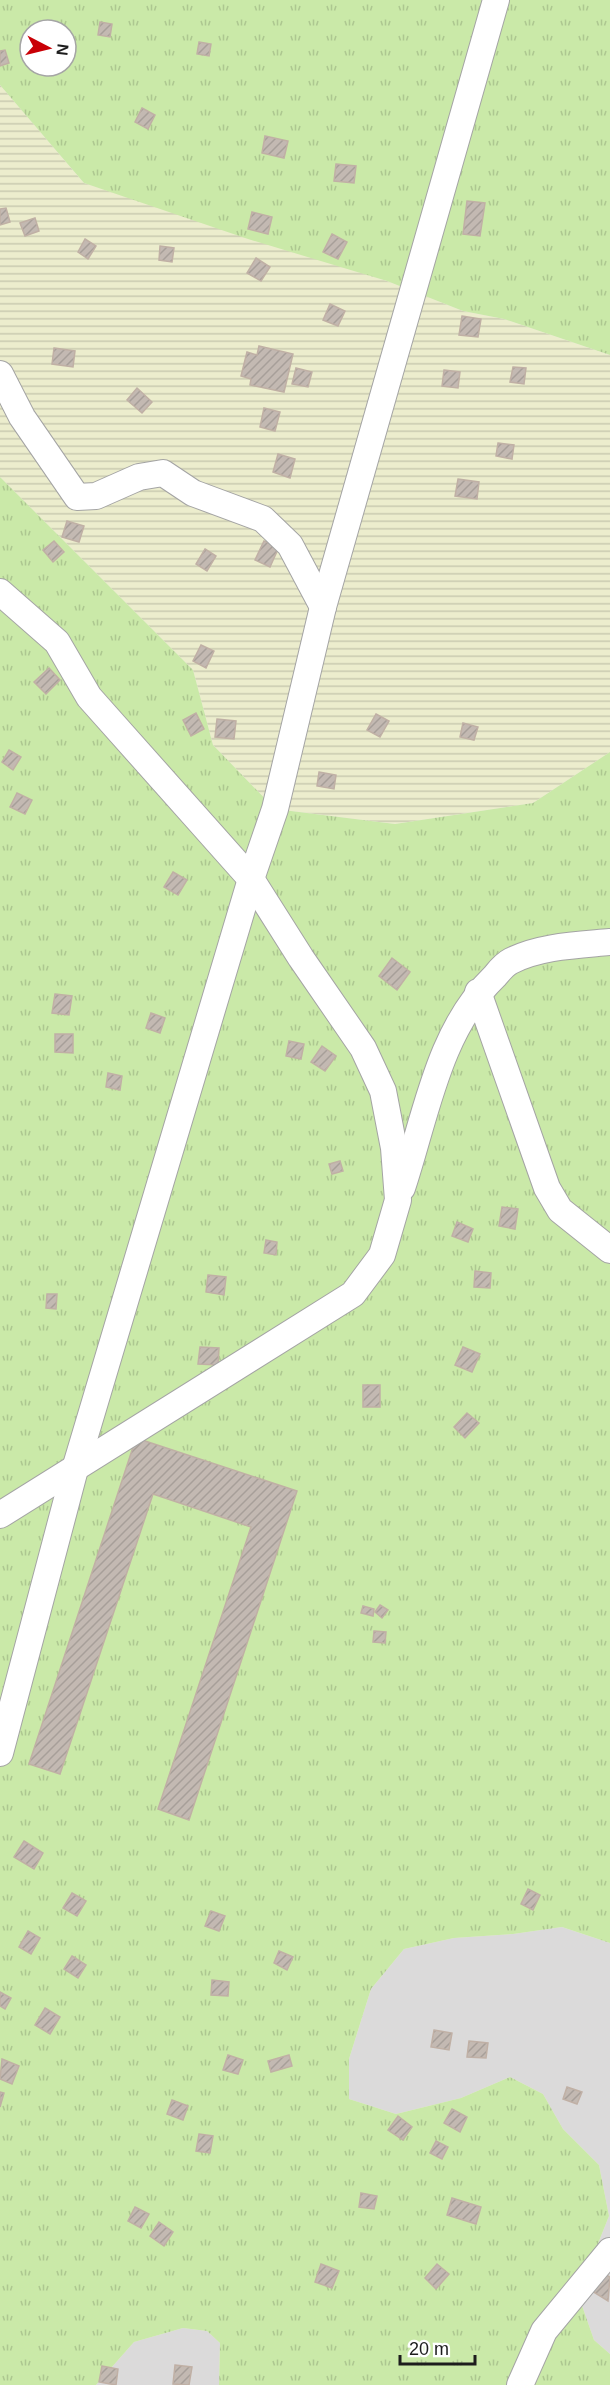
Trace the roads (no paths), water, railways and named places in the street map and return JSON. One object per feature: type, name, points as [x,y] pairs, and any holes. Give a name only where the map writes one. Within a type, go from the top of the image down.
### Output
[{"type":"street","points":[[0,1753],[75,1470],[251,879],[274,809],[323,607],[496,0]]},
{"type":"street","points":[[0,374],[22,417],[77,497],[96,496],[139,477],[163,473],[192,493],[263,519],[290,545],[323,607]]},
{"type":"street","points":[[0,592],[57,642],[89,697],[251,879],[301,958],[363,1048],[383,1091],[394,1148],[398,1200]]},
{"type":"street","points":[[0,1515],[353,1294],[382,1255],[419,1138],[433,1082],[456,1030],[478,992],[510,961],[556,947],[610,942]]},
{"type":"street","points":[[478,992],[547,1188],[560,1209],[610,1250]]},
{"type":"street","points":[[520,2385],[544,2331],[610,2251]]}]
